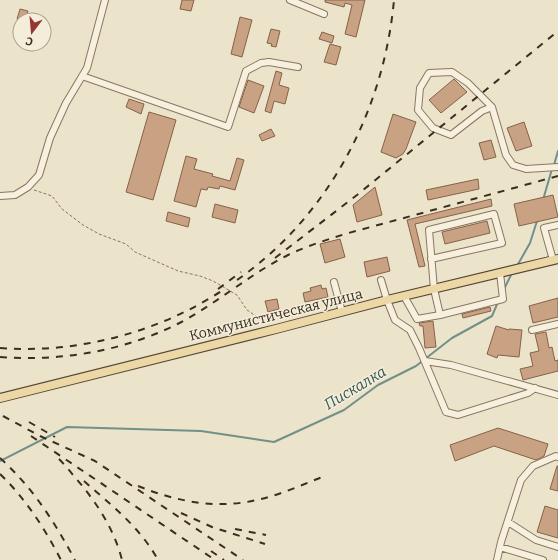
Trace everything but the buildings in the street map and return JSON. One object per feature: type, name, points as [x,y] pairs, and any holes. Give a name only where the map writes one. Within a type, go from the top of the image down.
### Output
[{"type":"main road","name":"Коммунистическая улица","points":[[0,398],[387,300],[555,260]]},
{"type":"street","points":[[0,196],[15,196],[28,187],[39,175],[50,138],[66,103],[87,68],[105,0]]},
{"type":"street","points":[[290,0],[324,14]]},
{"type":"street","points":[[82,76],[228,127],[246,71],[262,63],[269,62],[298,67]]},
{"type":"street","points":[[492,107],[482,110],[451,136],[434,128],[418,110],[420,88],[429,73],[452,72],[468,83],[492,107],[506,155],[513,165],[526,169],[558,167]]},
{"type":"street","points":[[431,259],[502,243],[494,214],[429,230],[431,259],[434,289],[440,315]]},
{"type":"street","points":[[555,260],[544,228],[558,225]]},
{"type":"street","points":[[404,296],[416,319],[440,315],[503,299],[500,273]]},
{"type":"street","points":[[381,280],[395,320],[410,330],[446,412],[458,415],[528,393],[535,388]]},
{"type":"street","points":[[334,282],[342,312]]},
{"type":"street","points":[[532,330],[558,324]]},
{"type":"street","points":[[424,361],[450,365],[558,395]]},
{"type":"street","points":[[497,560],[521,480],[533,466],[556,456],[558,457]]},
{"type":"street","points":[[508,522],[536,540],[558,547]]},
{"type":"street","points":[[500,547],[543,560]]},
{"type":"path","points":[[28,187],[52,196],[62,209],[98,234],[126,244],[135,252],[178,271],[200,276],[213,281],[237,295],[247,310],[258,319],[276,329]]},
{"type":"waterway","name":"Пискалка","points":[[554,165],[558,151]]},
{"type":"waterway","name":"Пискалка","points":[[543,200],[552,169]]},
{"type":"waterway","name":"Пискалка","points":[[517,266],[530,243],[537,221]]},
{"type":"waterway","name":"Пискалка","points":[[504,289],[512,273]]},
{"type":"waterway","name":"Пискалка","points":[[0,461],[67,427],[201,431],[274,442],[344,410],[378,385],[416,366],[452,338],[492,316],[498,302]]},
{"type":"railway","points":[[237,280],[270,254],[299,225],[324,192],[346,157],[364,120],[378,81],[388,41],[394,0]]},
{"type":"railway","points":[[275,258],[357,195],[558,31]]},
{"type":"railway","points":[[0,357],[47,358],[95,352],[142,339],[185,320],[275,262],[302,249],[345,234],[558,176]]},
{"type":"railway","points":[[218,289],[241,272]]},
{"type":"railway","points":[[0,348],[29,349],[59,347],[118,337],[174,317],[226,288]]},
{"type":"railway","points":[[3,416],[40,436],[95,461],[243,560]]},
{"type":"railway","points":[[29,422],[55,437]]},
{"type":"railway","points":[[31,436],[215,560]]},
{"type":"railway","points":[[0,458],[33,493],[51,518],[75,560]]},
{"type":"railway","points":[[59,459],[89,494],[103,515],[114,537],[122,560]]},
{"type":"railway","points":[[0,474],[27,504],[61,560]]},
{"type":"railway","points":[[138,486],[153,492],[198,503],[229,504],[269,497],[325,476]]},
{"type":"railway","points":[[84,481],[134,527],[143,537],[158,560]]},
{"type":"railway","points":[[181,513],[212,527],[265,544]]},
{"type":"railway","points":[[235,529],[266,535]]},
{"type":"railway","points":[[211,551],[224,560]]}]
